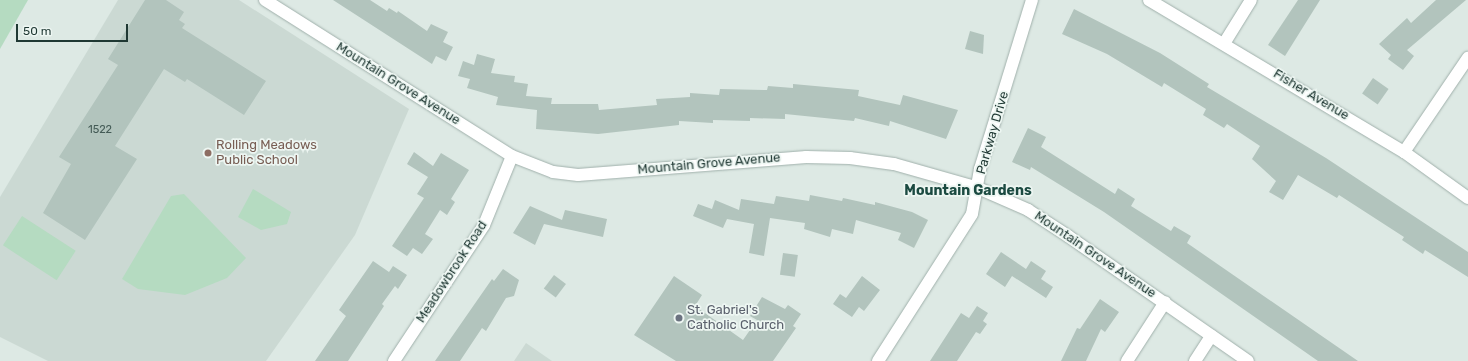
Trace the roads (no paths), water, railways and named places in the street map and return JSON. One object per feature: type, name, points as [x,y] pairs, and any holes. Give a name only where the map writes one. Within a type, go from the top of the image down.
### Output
[{"type":"street","name":"Mountain Grove Avenue","points":[[265,0],[512,156],[553,172],[578,175],[806,157],[850,158],[894,164],[978,188],[1028,210],[1165,302],[1248,361]]},
{"type":"street","name":"Parkway Drive","points":[[878,361],[972,214],[978,188],[980,169],[1032,0]]},
{"type":"street","name":"Fisher Avenue","points":[[1149,0],[1225,42],[1404,152],[1468,198]]},
{"type":"street","points":[[1225,42],[1251,0]]},
{"type":"street","points":[[1404,152],[1468,58]]},
{"type":"street","name":"Meadowbrook Road","points":[[394,361],[484,225],[512,156]]},
{"type":"street","name":"Mountain Grove Avenue","points":[[1127,361],[1165,302]]},
{"type":"street","points":[[1195,361],[1211,336]]},
{"type":"place","name":"Rolling Meadows Public School","points":[[208,153]]},
{"type":"place","name":"St. Gabriel's Catholic Church","points":[[679,318]]},
{"type":"district","name":"Mountain Gardens","points":[[968,191]]}]
